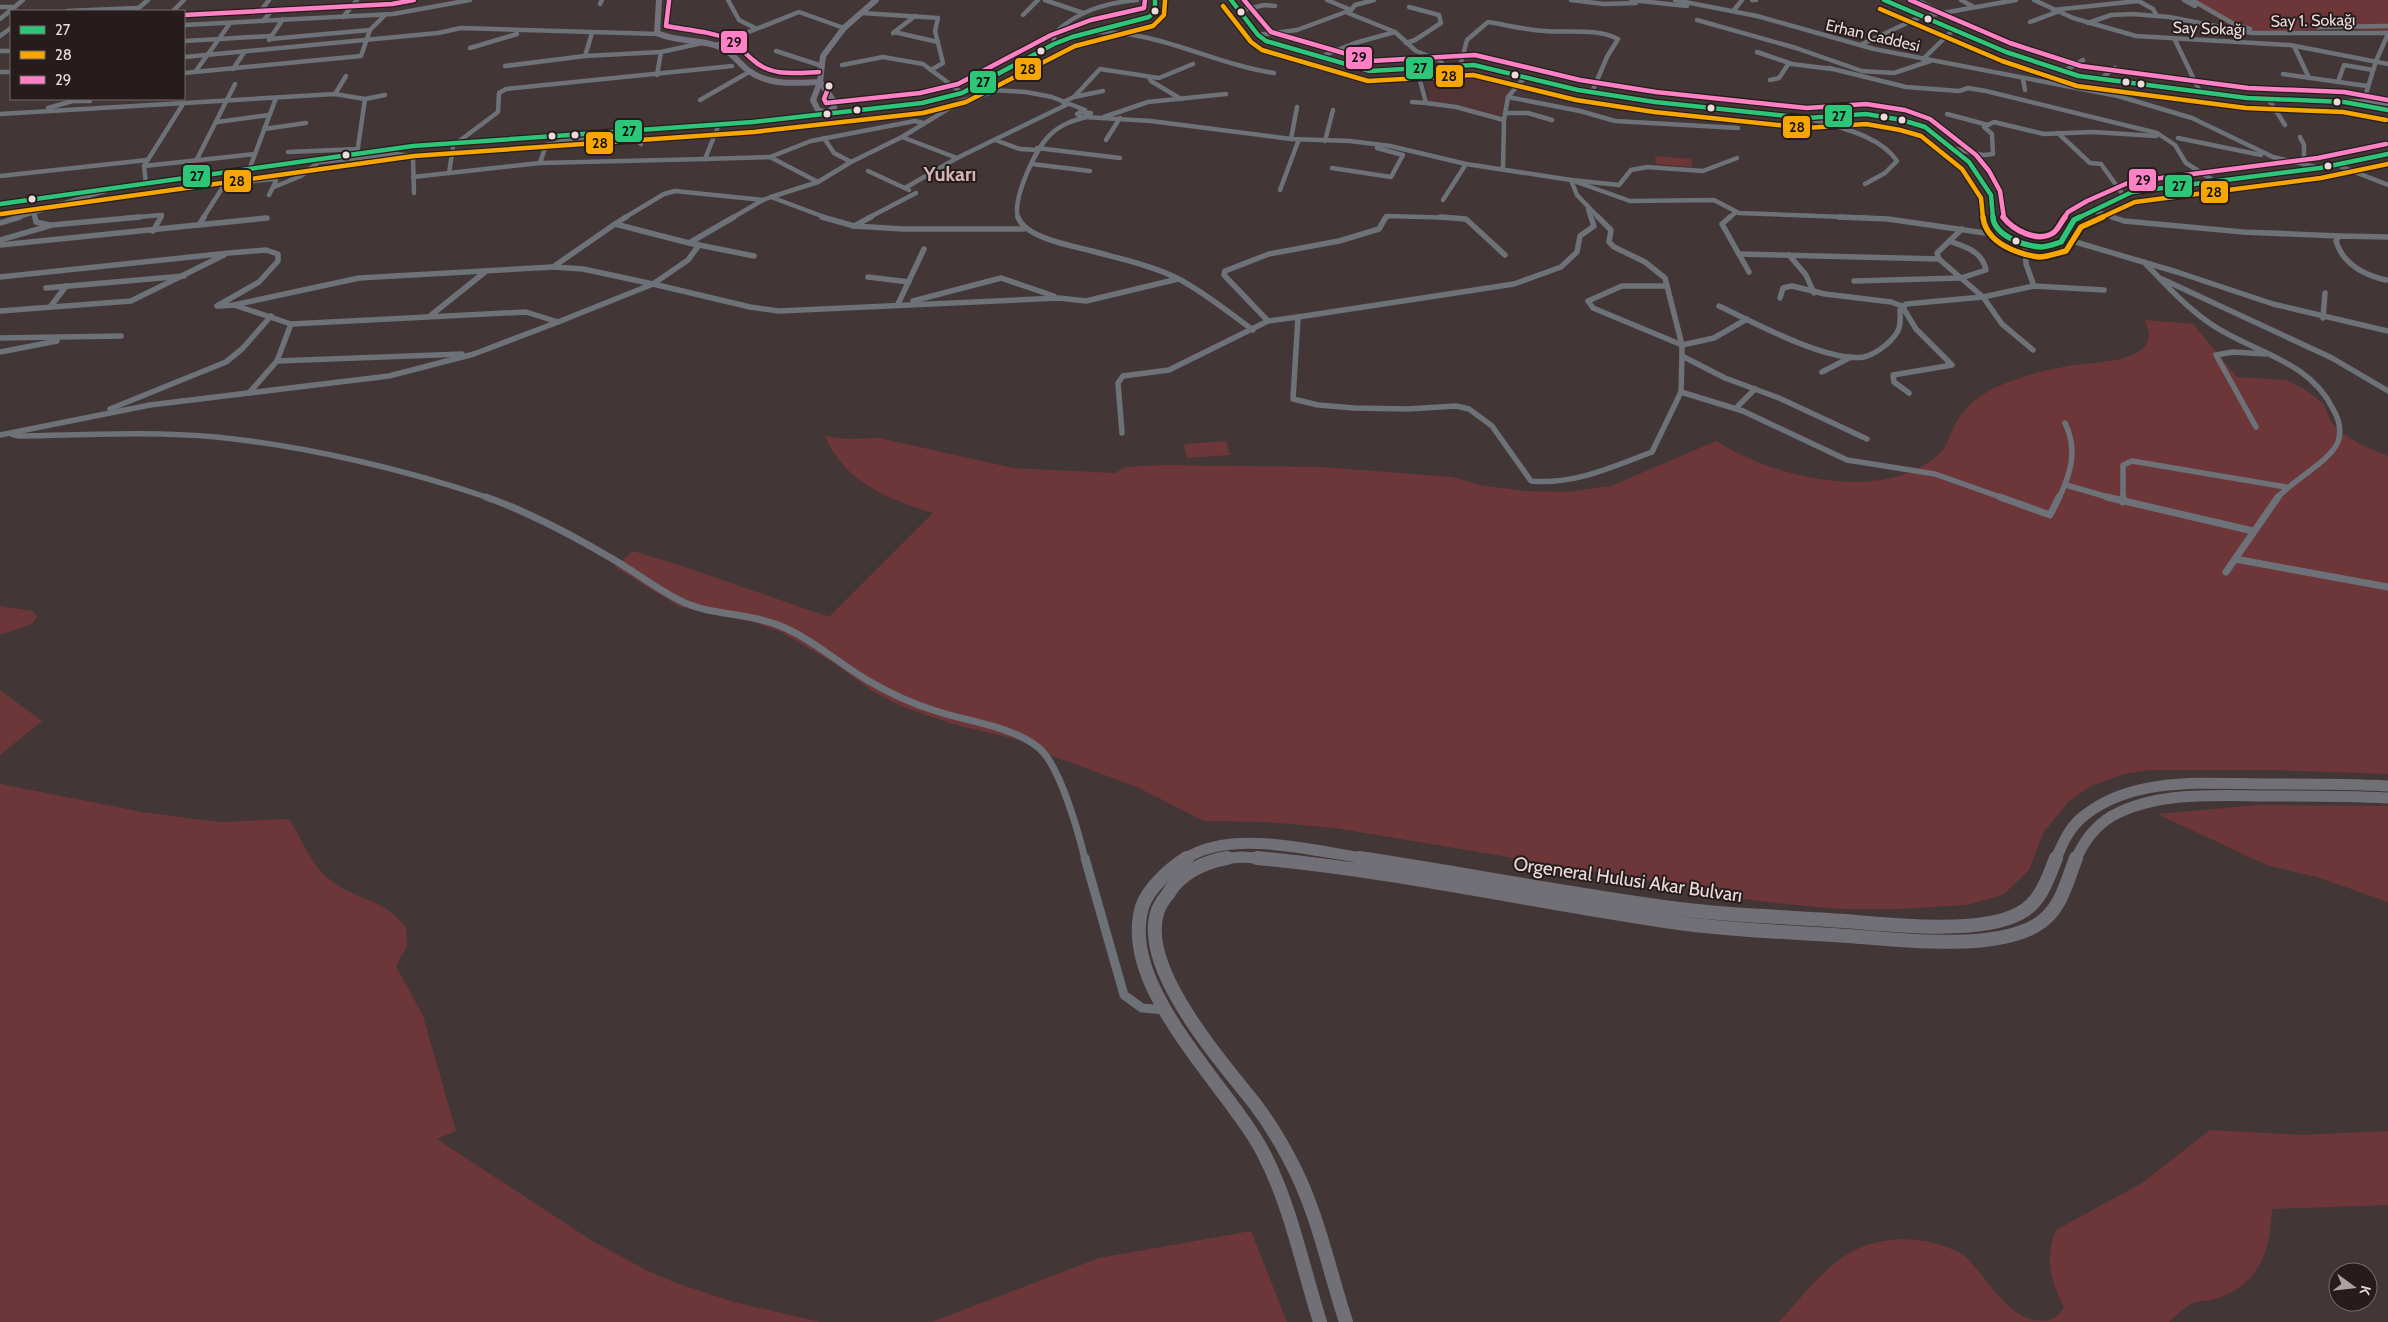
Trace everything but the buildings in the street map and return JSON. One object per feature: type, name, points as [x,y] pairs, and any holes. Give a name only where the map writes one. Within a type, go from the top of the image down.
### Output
[{"type":"main road","name":"Orgeneral Hulusi Akar Bulvarı","points":[[1320,1322],[1296,1233],[1266,1159],[1240,1116],[1192,1054],[1165,1010],[1153,990],[1140,952],[1137,936],[1138,916],[1152,886],[1174,864],[1192,852],[1215,845],[1244,843],[1302,849],[1680,909],[1940,927],[2017,916],[2039,899],[2065,837],[2073,826],[2097,806],[2124,795],[2165,786],[2213,784],[2388,786]]},
{"type":"main road","name":"Orgeneral Hulusi Akar Bulvarı","points":[[1346,1322],[1315,1219],[1296,1170],[1256,1106],[1208,1044],[1169,983],[1156,948],[1154,935],[1155,919],[1161,903],[1166,894],[1185,874],[1200,864],[1219,858],[1244,856],[1291,861],[1681,923],[1751,930],[1948,942],[2011,934],[2030,929],[2056,910],[2082,846],[2089,836],[2110,818],[2136,807],[2174,798],[2222,796],[2388,798]]},
{"type":"street","points":[[10,10],[24,0]]},
{"type":"street","points":[[136,10],[148,0]]},
{"type":"street","points":[[174,10],[184,0]]},
{"type":"street","points":[[263,21],[272,10],[262,9],[269,0]]},
{"type":"street","points":[[343,17],[357,0]]},
{"type":"street","points":[[430,0],[438,6]]},
{"type":"street","points":[[185,25],[385,15],[470,0]]},
{"type":"street","points":[[659,0],[656,29],[659,34]]},
{"type":"street","points":[[728,0],[739,20],[755,28]]},
{"type":"street","points":[[800,113],[813,100],[820,82],[823,56],[844,28],[876,0]]},
{"type":"street","points":[[1023,15],[1038,0]]},
{"type":"street","points":[[1045,0],[1083,13]]},
{"type":"street","points":[[1054,44],[1054,34],[1063,23],[1110,1],[1137,0]]},
{"type":"street","points":[[288,152],[357,152],[458,142],[722,124],[906,105],[962,93],[1054,44],[1082,33],[1149,16],[1155,11],[1155,0]]},
{"type":"street","points":[[1231,0],[1258,35],[1272,43],[1370,71],[1480,66],[1592,92],[1655,102],[1808,118],[1848,114],[1884,116],[1925,128],[1955,149],[1981,177],[1991,195],[1993,221],[2006,236]]},
{"type":"street","points":[[1327,0],[1395,32],[1416,51],[1437,59],[1443,67]]},
{"type":"street","points":[[1258,35],[1297,30],[1350,11],[1355,5],[1374,0]]},
{"type":"street","points":[[1571,0],[1625,4],[1644,2]]},
{"type":"street","points":[[1631,0],[1724,8]]},
{"type":"street","name":"Erhan Caddesi","points":[[1675,0],[1734,10],[1860,46],[2118,96],[2192,118],[2273,157]]},
{"type":"street","points":[[1734,10],[1742,0]]},
{"type":"street","points":[[1884,0],[1952,30],[2066,73],[2269,100],[2388,103]]},
{"type":"street","points":[[1916,0],[1942,13]]},
{"type":"street","points":[[1961,0],[1974,7]]},
{"type":"street","points":[[1860,46],[1920,17],[2016,0]]},
{"type":"street","name":"Say Sokağı","points":[[2034,0],[2055,11],[2130,35],[2175,40],[2294,46],[2388,64]]},
{"type":"street","points":[[2030,22],[2055,11],[2137,0],[2153,9],[2157,16]]},
{"type":"street","points":[[2184,0],[2239,31]]},
{"type":"street","points":[[2192,0],[2236,25],[2250,29],[2388,26]]},
{"type":"street","points":[[1240,11],[1264,5],[1275,6]]},
{"type":"street","points":[[0,7],[15,6]]},
{"type":"street","points":[[1406,43],[1415,40],[1441,22],[1439,15],[1409,7]]},
{"type":"street","points":[[0,19],[10,10]]},
{"type":"street","points":[[716,45],[799,12],[844,28]]},
{"type":"street","points":[[862,13],[938,18],[935,31],[943,63],[931,70]]},
{"type":"street","name":"Say 1. Sokağı","points":[[2088,23],[2115,14],[2157,16],[2239,31],[2265,33],[2388,34]]},
{"type":"street","points":[[185,73],[361,56],[370,30],[385,15]]},
{"type":"street","points":[[915,16],[892,33],[938,42]]},
{"type":"street","points":[[263,49],[283,20]]},
{"type":"street","points":[[1697,20],[1798,49],[1873,74],[1890,74],[1906,71],[1931,61]]},
{"type":"street","points":[[1460,66],[1467,40],[1488,22],[1544,31],[1589,32],[1614,37],[1618,39],[1607,56],[1592,92]]},
{"type":"street","points":[[195,72],[230,23]]},
{"type":"street","points":[[185,57],[461,28],[524,32],[659,34],[716,45],[729,50],[749,72],[767,80],[797,83],[820,82]]},
{"type":"street","points":[[185,41],[370,30]]},
{"type":"street","points":[[1923,59],[1952,30]]},
{"type":"street","points":[[470,48],[524,32]]},
{"type":"street","points":[[1082,33],[1115,32],[1137,35],[1236,66],[1274,73]]},
{"type":"street","points":[[1320,57],[1355,43],[1395,32]]},
{"type":"street","points":[[585,56],[592,33]]},
{"type":"street","points":[[2370,102],[2365,97],[2367,86],[2388,34]]},
{"type":"street","points":[[2175,40],[2200,92]]},
{"type":"street","points":[[505,66],[585,56],[661,52],[702,43]]},
{"type":"street","points":[[2294,46],[2309,78]]},
{"type":"street","points":[[233,69],[245,51]]},
{"type":"street","points":[[776,51],[822,66]]},
{"type":"street","points":[[657,75],[661,52]]},
{"type":"street","points":[[1757,52],[1788,63],[1857,70]]},
{"type":"street","points":[[842,65],[888,58],[923,64],[962,93]]},
{"type":"street","points":[[2066,73],[2083,60]]},
{"type":"street","points":[[1770,80],[1780,78],[1788,63]]},
{"type":"street","points":[[905,188],[957,158],[1065,103],[1074,97],[1100,69],[1162,78],[1193,64]]},
{"type":"street","points":[[2338,82],[2344,65],[2373,70]]},
{"type":"street","points":[[458,142],[498,112],[499,93],[506,89],[732,66]]},
{"type":"street","points":[[1829,68],[1906,87],[1959,91],[1968,88],[1986,91],[2126,124],[2165,137],[2175,145],[2186,162],[2216,182]]},
{"type":"street","points":[[2100,79],[2115,68]]},
{"type":"street","points":[[1417,69],[1426,103]]},
{"type":"street","points":[[700,100],[749,72]]},
{"type":"street","points":[[2066,73],[2067,86]]},
{"type":"street","points":[[2283,74],[2367,86]]},
{"type":"street","points":[[335,94],[346,76]]},
{"type":"street","points":[[1149,77],[1151,81],[1181,99]]},
{"type":"street","points":[[1503,168],[1504,120],[1508,97],[1525,77]]},
{"type":"street","points":[[2023,79],[2025,90]]},
{"type":"street","points":[[820,82],[833,100],[834,108]]},
{"type":"street","points":[[197,159],[235,84]]},
{"type":"street","points":[[971,89],[1026,92],[1065,103],[1103,117],[1129,108],[1226,94]]},
{"type":"street","points":[[1074,97],[1103,90]]},
{"type":"street","points":[[689,243],[763,200],[818,182],[851,162],[902,137],[922,123],[961,101],[996,91]]},
{"type":"street","points":[[0,114],[335,94],[366,99],[385,95]]},
{"type":"street","points":[[1508,97],[1580,111],[1615,121],[1738,128]]},
{"type":"street","points":[[249,170],[276,98]]},
{"type":"street","points":[[722,124],[834,108],[942,98]]},
{"type":"street","points":[[357,152],[366,99]]},
{"type":"street","points":[[813,100],[818,110],[827,113]]},
{"type":"street","points":[[833,100],[856,106]]},
{"type":"street","points":[[2269,100],[2285,124]]},
{"type":"street","points":[[39,111],[64,103],[90,101]]},
{"type":"street","points":[[1412,102],[1456,106],[1504,120]]},
{"type":"street","points":[[2337,102],[2388,110]]},
{"type":"street","points":[[1065,103],[1081,116],[1120,118],[1299,140],[1350,141],[1390,146],[1466,164],[1503,168],[1571,180],[1619,184],[1631,170],[1647,167],[1703,171],[1737,158]]},
{"type":"street","points":[[146,184],[144,166],[183,104]]},
{"type":"street","points":[[1291,139],[1297,107]]},
{"type":"street","points":[[827,113],[834,108]]},
{"type":"street","points":[[1325,141],[1333,110]]},
{"type":"street","points":[[1081,116],[1082,111],[1089,112]]},
{"type":"street","points":[[1024,229],[1018,221],[1017,206],[1037,149],[1046,136],[1081,116],[1090,115],[1089,112]]},
{"type":"street","points":[[1505,114],[1528,113],[1552,120]]},
{"type":"street","points":[[1947,114],[1988,125]]},
{"type":"street","points":[[217,122],[269,115]]},
{"type":"street","points":[[1106,140],[1120,118]]},
{"type":"street","points":[[1808,118],[1876,142],[1893,154],[1896,161],[1885,173],[1865,184]]},
{"type":"street","points":[[413,177],[540,163],[770,157],[824,138],[915,121],[922,123]]},
{"type":"street","points":[[1955,149],[1983,155],[1994,153],[1991,143],[1992,134],[1984,128],[1994,122],[2044,134],[2109,132],[2165,137]]},
{"type":"street","points":[[264,128],[306,123]]},
{"type":"street","points":[[705,159],[722,124]]},
{"type":"street","points":[[2058,133],[2090,163],[2101,164],[2124,196]]},
{"type":"street","points":[[902,137],[957,158]]},
{"type":"street","points":[[2300,137],[2304,145],[2304,164]]},
{"type":"street","points":[[540,163],[546,145],[554,141],[602,138],[635,139],[641,144]]},
{"type":"street","points":[[824,138],[834,153],[851,162]]},
{"type":"street","points":[[2178,138],[2320,168]]},
{"type":"street","points":[[995,140],[1012,148],[1120,158]]},
{"type":"street","points":[[1280,190],[1299,140]]},
{"type":"street","points":[[1332,168],[1391,177],[1403,155],[1350,141]]},
{"type":"street","points":[[449,173],[453,148]]},
{"type":"street","points":[[274,187],[302,176],[321,161],[357,152]]},
{"type":"street","points":[[0,204],[321,161],[408,153],[412,156],[414,193]]},
{"type":"street","points":[[144,166],[255,154]]},
{"type":"street","points":[[1571,180],[1623,200],[1638,202],[1714,200],[1736,212],[1872,217],[2006,236],[2025,244],[2049,247],[2061,242],[2074,220],[2091,210],[2132,192],[2320,168],[2388,154]]},
{"type":"street","points":[[770,157],[818,182]]},
{"type":"street","points":[[0,176],[147,160]]},
{"type":"street","points":[[1032,164],[1090,171]]},
{"type":"street","points":[[1443,200],[1466,164]]},
{"type":"street","points":[[2337,165],[2388,185]]},
{"type":"street","points":[[854,226],[916,193],[868,171]]},
{"type":"street","points":[[199,225],[232,173]]},
{"type":"street","points":[[225,184],[268,179],[276,181],[270,195]]},
{"type":"street","points":[[1298,317],[1294,399],[1303,404],[1420,409],[1466,407],[1477,412],[1501,438],[1531,480],[1545,483],[1582,478],[1652,452],[1681,392],[1682,344],[1665,278],[1645,262],[1614,247],[1610,242],[1610,230],[1588,209],[1573,188],[1571,180]]},
{"type":"street","points":[[0,223],[112,189]]},
{"type":"street","points":[[553,267],[615,224],[660,197],[675,191],[763,200]]},
{"type":"street","points":[[771,197],[815,215],[854,226],[903,229],[1024,229],[1069,245],[1146,266],[1178,279],[1253,330]]},
{"type":"street","points":[[1122,433],[1118,383],[1120,378],[1126,375],[1157,373],[1170,370],[1268,321],[1514,284],[1562,267],[1577,252],[1580,236],[1594,226],[1588,209]]},
{"type":"street","points":[[2091,210],[2124,221],[2243,232],[2388,237]]},
{"type":"street","points":[[1736,212],[1722,224],[1749,272]]},
{"type":"street","points":[[34,213],[36,222],[52,225]]},
{"type":"street","points":[[0,240],[52,225],[162,215],[153,230]]},
{"type":"street","points":[[1268,321],[1224,275],[1225,271],[1269,254],[1339,241],[1378,229],[1386,216],[1427,216],[1466,219],[1505,255]]},
{"type":"street","points":[[0,244],[266,218]]},
{"type":"street","points":[[615,224],[689,243],[754,256]]},
{"type":"street","points":[[1962,229],[1937,253],[1939,259],[1983,297],[2002,324],[2014,331],[2033,350]]},
{"type":"street","points":[[2338,236],[2337,245],[2344,256],[2367,275],[2386,280]]},
{"type":"street","points":[[2062,238],[2144,262],[2273,304],[2324,318],[2388,331]]},
{"type":"street","points":[[1854,281],[1961,278],[1984,272],[1986,268],[1984,259],[1975,251],[1950,241]]},
{"type":"street","points":[[2025,244],[2026,264],[2034,286]]},
{"type":"street","points":[[0,435],[96,414],[389,376],[474,354],[653,284],[688,260],[699,245]]},
{"type":"street","points":[[898,304],[924,249]]},
{"type":"street","points":[[0,277],[229,253],[270,251],[278,254],[279,258],[264,279],[217,306],[234,305],[360,278],[553,267],[584,268],[769,310],[1059,298],[1086,301],[1178,279]]},
{"type":"street","points":[[0,311],[131,301],[229,253]]},
{"type":"street","points":[[1739,254],[1939,259]]},
{"type":"street","points":[[1789,255],[1806,275],[1814,293]]},
{"type":"street","points":[[2144,262],[2184,303],[2209,323],[2296,368],[2333,405],[2340,422],[2339,439],[2330,454],[2286,487],[2253,531],[2226,572]]},
{"type":"street","points":[[430,316],[486,272]]},
{"type":"street","points":[[46,288],[184,276]]},
{"type":"street","points":[[868,277],[909,282]]},
{"type":"street","points":[[898,304],[1001,278],[1059,298]]},
{"type":"street","points":[[2159,278],[2178,284],[2232,312],[2332,358],[2388,391]]},
{"type":"street","points":[[51,306],[66,286]]},
{"type":"street","points":[[1667,286],[1622,286],[1588,301],[1593,308],[1682,344],[1714,338],[1747,319]]},
{"type":"street","points":[[1780,298],[1783,288],[1786,286],[1814,293],[1891,302],[1902,306],[1983,297],[2034,286],[2104,290]]},
{"type":"street","points":[[2324,318],[2325,293]]},
{"type":"street","points":[[234,305],[272,316],[291,324],[526,312],[558,322]]},
{"type":"street","points":[[1719,306],[1807,344],[1851,357],[1872,354],[1889,341],[1901,326],[1900,310],[1902,306]]},
{"type":"street","points":[[1902,306],[1921,335],[1952,366],[1893,374],[1894,382],[1909,393]]},
{"type":"street","points":[[96,414],[226,362],[242,349],[272,316]]},
{"type":"street","points":[[249,393],[277,361],[291,324]]},
{"type":"street","points":[[0,338],[120,336]]},
{"type":"street","points":[[0,352],[75,338]]},
{"type":"street","points":[[2256,427],[2216,355],[2233,352],[2271,354]]},
{"type":"street","points":[[277,361],[474,354]]},
{"type":"street","points":[[1682,356],[1724,378],[1755,389],[1867,439]]},
{"type":"street","points":[[1822,372],[1839,365],[1851,357]]},
{"type":"street","points":[[1736,408],[1755,389]]},
{"type":"street","points":[[1681,392],[1708,402],[1736,408],[1847,460],[1935,474],[2050,515],[2066,485],[2074,444],[2072,434],[2065,424]]},
{"type":"street","points":[[11,434],[19,436],[165,433],[217,437],[334,456],[444,483],[494,500],[532,517],[611,558],[680,601],[702,608],[756,617],[791,629],[867,680],[901,697],[935,711],[1020,736],[1040,749],[1054,768],[1078,833],[1124,995],[1139,1008],[1155,1011],[1165,1010]]},
{"type":"street","points":[[2123,502],[2123,465],[2132,461],[2286,487]]},
{"type":"street","points":[[2066,485],[2123,502],[2253,531]]},
{"type":"street","points":[[2235,558],[2388,587]]},
{"type":"shaded area","points":[[2187,0],[2388,0],[2388,31],[2341,29],[2252,32],[2231,26]]},
{"type":"shaded area","points":[[1475,66],[1522,78],[1506,97],[1502,119],[1426,102],[1429,95],[1424,70]]},
{"type":"shaded area","points":[[1655,156],[1691,159],[1693,167],[1656,164]]},
{"type":"shaded area","points":[[2145,320],[2193,324],[2237,377],[2286,380],[2304,389],[2323,403],[2331,422],[2341,432],[2361,445],[2388,456],[2388,774],[2273,770],[2150,770],[2124,774],[2091,786],[2068,802],[2043,833],[2029,870],[2005,893],[1965,905],[1900,909],[1842,909],[1784,904],[1729,897],[1634,878],[1335,828],[1268,822],[1204,821],[1137,787],[1042,752],[1019,740],[949,723],[901,706],[872,691],[835,664],[783,633],[753,622],[680,607],[615,567],[633,551],[829,617],[933,513],[900,502],[870,487],[844,465],[833,452],[825,436],[847,439],[879,438],[1013,468],[1115,473],[1125,467],[1163,465],[1321,467],[1452,477],[1480,485],[1524,491],[1568,492],[1611,486],[1716,441],[1739,454],[1796,474],[1828,480],[1859,482],[1888,479],[1916,470],[1939,454],[1965,409],[1996,387],[2041,372],[2069,366],[2116,360],[2139,352],[2146,344],[2149,335]]},
{"type":"shaded area","points":[[1226,441],[1230,455],[1187,458],[1184,444]]},
{"type":"shaded area","points":[[0,606],[33,611],[37,617],[32,624],[0,635]]},
{"type":"shaded area","points":[[0,690],[42,721],[0,755]]},
{"type":"shaded area","points":[[0,784],[142,812],[193,819],[223,822],[289,819],[317,867],[329,879],[338,886],[390,911],[406,928],[407,946],[396,966],[423,1016],[456,1131],[437,1139],[594,1242],[648,1271],[676,1283],[734,1302],[820,1322],[0,1322]]},
{"type":"shaded area","points":[[2259,805],[2388,806],[2388,902],[2317,877],[2269,866],[2157,814]]},
{"type":"shaded area","points":[[2210,1130],[2301,1135],[2388,1131],[2388,1205],[2272,1209],[2269,1238],[2254,1274],[2245,1283],[2219,1298],[2192,1303],[2169,1322],[1779,1322],[1809,1288],[1843,1257],[1856,1249],[1870,1244],[1905,1239],[1929,1242],[1962,1254],[1997,1294],[2013,1310],[2023,1316],[2033,1320],[2044,1321],[2056,1317],[2064,1307],[2053,1279],[2050,1260],[2052,1240],[2056,1230],[2142,1183]]},
{"type":"shaded area","points":[[1251,1231],[1287,1322],[932,1322],[1099,1258]]},
{"type":"transit line","name":"29","points":[[185,15],[392,4],[414,0]]},
{"type":"transit line","name":"29","points":[[829,86],[824,99],[826,103],[920,93],[958,84],[1051,35],[1091,20],[1144,8],[1145,0]]},
{"type":"transit line","name":"27","points":[[0,204],[413,146],[753,122],[922,103],[962,93],[1054,44],[1072,37],[1149,17],[1155,11],[1155,0]]},
{"type":"transit line","name":"28","points":[[1,214],[414,156],[754,132],[923,113],[966,102],[1058,53],[1075,46],[1153,26],[1164,15],[1165,0]]},
{"type":"transit line","name":"27","points":[[1231,0],[1258,35],[1266,41],[1370,71],[1474,65],[1578,90],[1655,102],[1807,118],[1866,114],[1902,120],[1925,127],[1969,162],[1991,195],[1993,221],[2002,233],[2016,241],[2042,247],[2061,242],[2074,220],[2132,192],[2320,168],[2388,154]]},
{"type":"transit line","name":"29","points":[[1244,0],[1271,32],[1371,61],[1475,55],[1580,80],[1656,92],[1807,108],[1866,104],[1905,110],[1930,119],[1976,155],[1989,171],[2000,191],[2003,217],[2009,225],[2020,232],[2042,237],[2054,233],[2068,212],[2087,201],[2130,182],[2318,158],[2386,144]]},
{"type":"transit line","name":"27","points":[[1884,0],[2006,52],[2079,76],[2247,98],[2344,102],[2388,110]]},
{"type":"transit line","name":"29","points":[[1910,0],[2010,43],[2081,66],[2248,88],[2344,92],[2388,100]]},
{"type":"transit line","name":"29","points":[[669,1],[666,26],[707,33],[730,40],[738,45],[756,63],[770,70],[786,73],[819,72]]},
{"type":"transit line","name":"28","points":[[1223,6],[1251,42],[1262,50],[1368,81],[1473,75],[1576,100],[1654,112],[1806,128],[1866,124],[1921,136],[1962,169],[1981,198],[1984,225],[1996,241],[2013,250],[2041,257],[2066,251],[2081,227],[2135,202],[2321,178],[2388,164]]},
{"type":"transit line","name":"28","points":[[1880,9],[2002,61],[2077,86],[2246,108],[2343,112],[2386,120]]},
{"type":"district","name":"Yukarı","points":[[950,174]]}]
